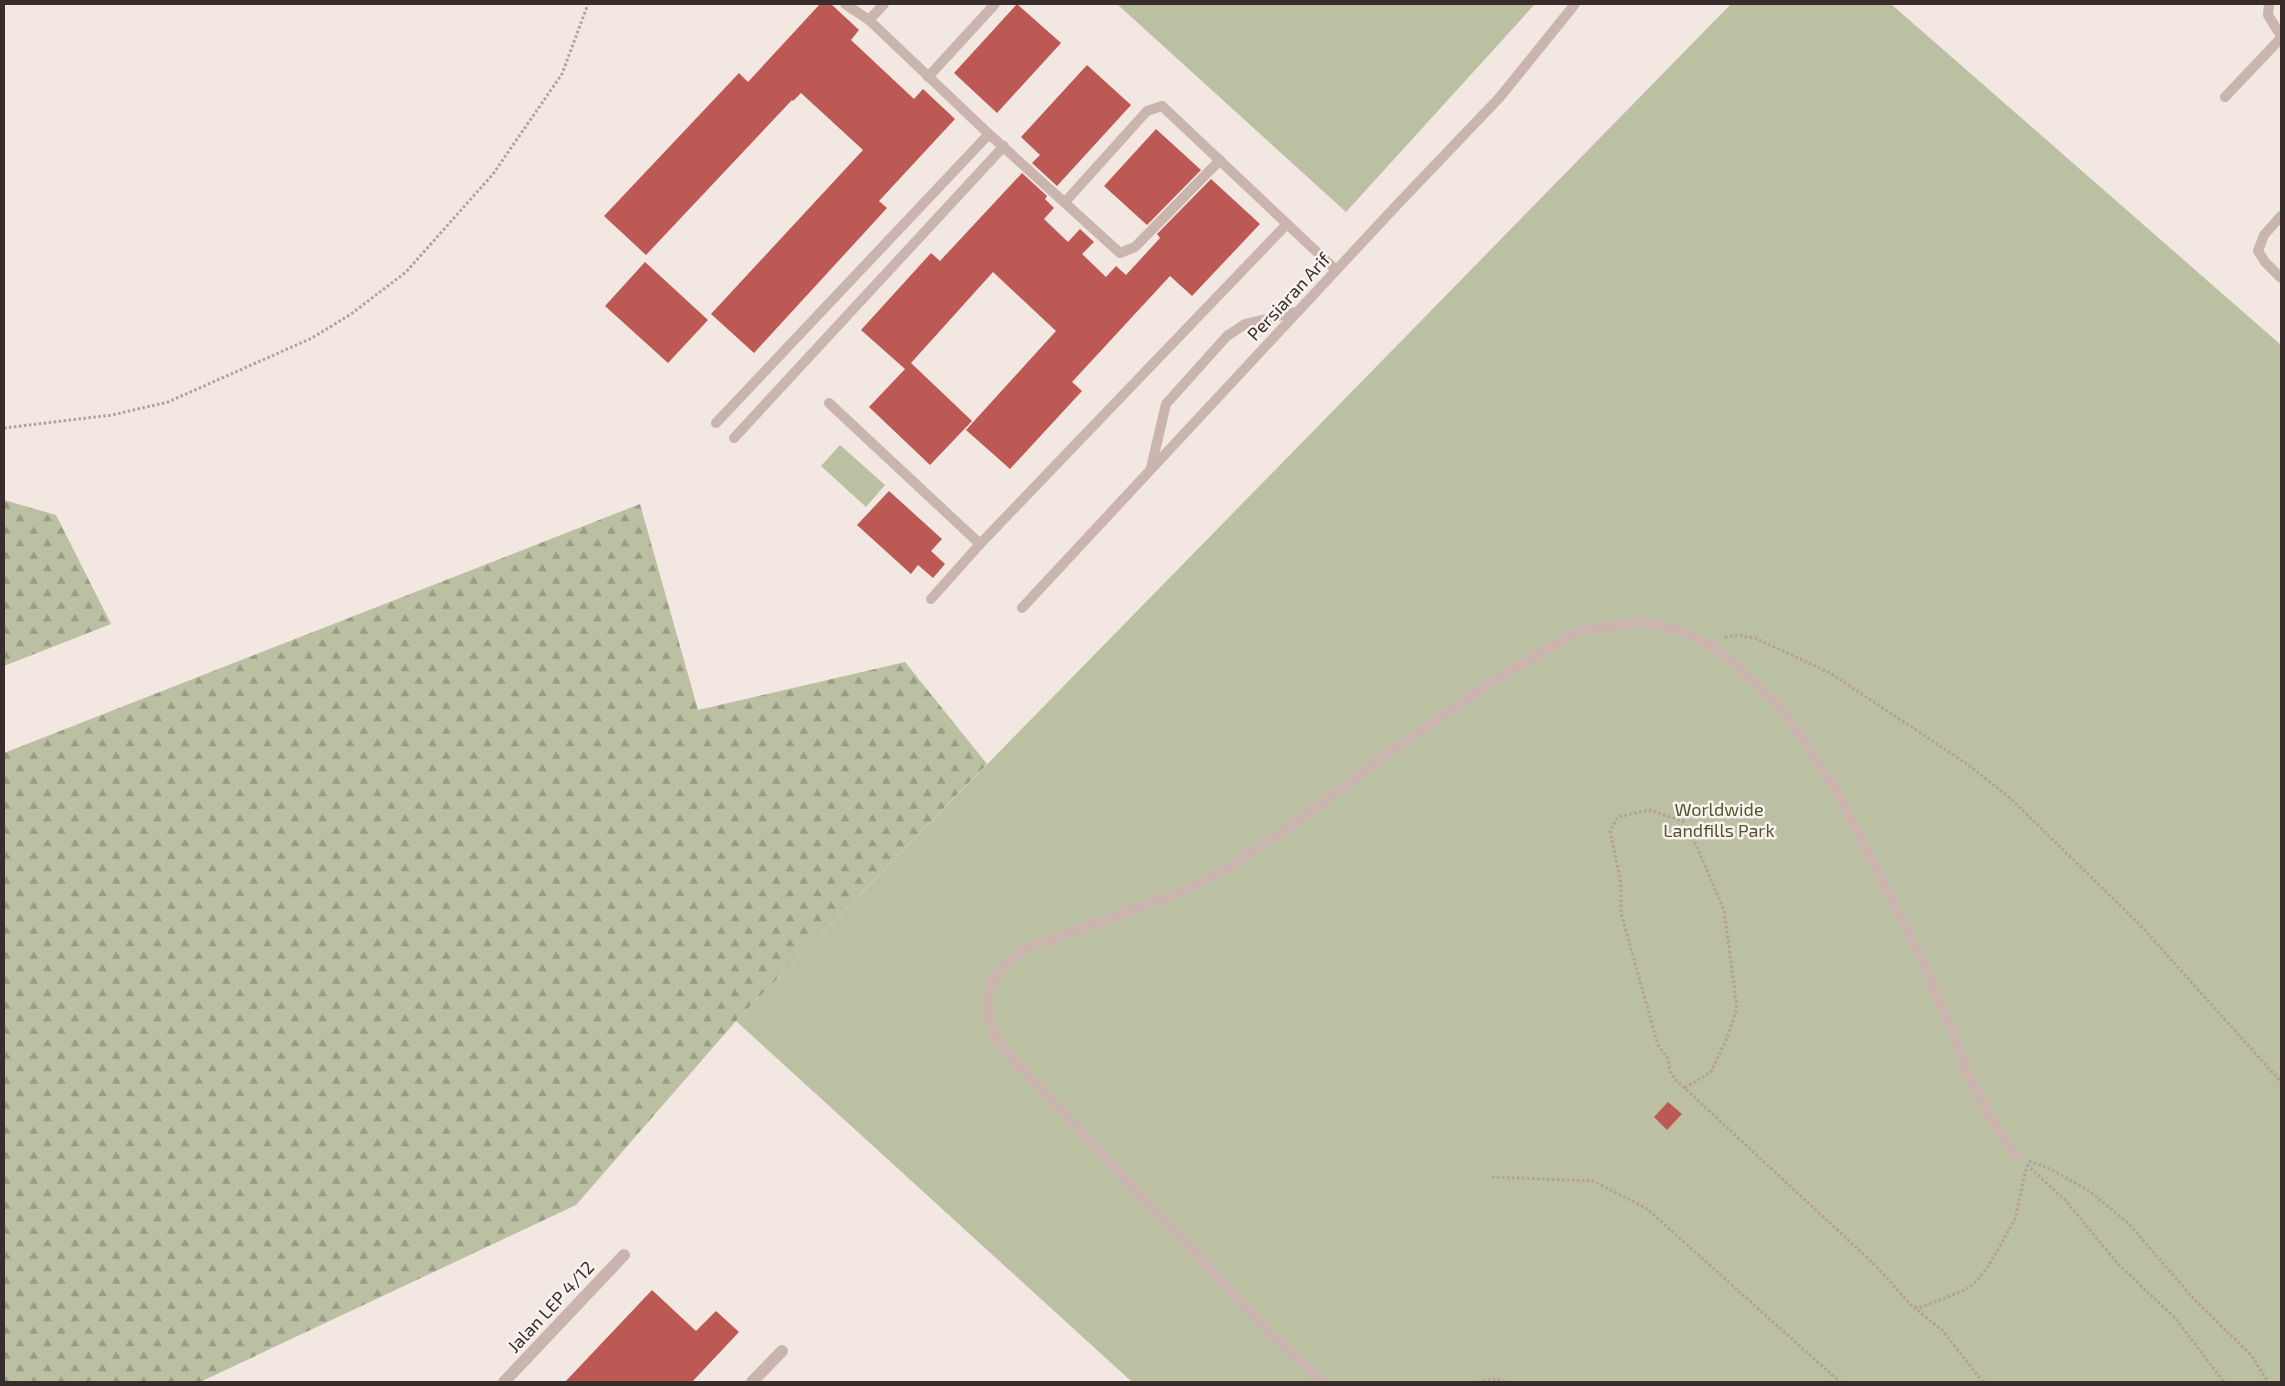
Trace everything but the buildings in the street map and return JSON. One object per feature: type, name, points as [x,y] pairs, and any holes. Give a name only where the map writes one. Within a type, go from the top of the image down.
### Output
[{"type":"street","name":"Jalan LEP 4/12","points":[[504,1382],[624,1255]]},
{"type":"street","points":[[752,1382],[782,1351]]},
{"type":"lane","points":[[845,4],[869,20],[989,134],[1120,254],[1135,247],[1220,160]]},
{"type":"lane","points":[[869,20],[884,4]]},
{"type":"lane","points":[[928,77],[995,4]]},
{"type":"lane","name":"Persiaran Arif","points":[[1022,608],[1296,312],[1500,96],[1576,4]]},
{"type":"lane","points":[[2225,97],[2281,37],[2268,15],[2269,4]]},
{"type":"lane","points":[[1065,202],[1147,112],[1162,106],[1336,270]]},
{"type":"lane","points":[[716,423],[989,134]]},
{"type":"lane","points":[[734,438],[1004,146]]},
{"type":"lane","points":[[2281,216],[2264,235],[2258,251],[2265,262],[2281,278]]},
{"type":"lane","points":[[930,599],[980,544],[1287,224]]},
{"type":"lane","points":[[1151,470],[1166,404],[1227,336],[1245,324],[1296,312]]},
{"type":"lane","points":[[829,403],[980,544]]},
{"type":"lane","points":[[1323,1382],[1260,1323],[1007,1053],[998,1041],[987,1014],[986,1002],[994,978],[1005,964],[1025,949],[1182,892],[1226,869],[1318,807],[1386,755],[1499,677],[1579,631],[1644,622],[1672,628],[1713,647],[1732,661],[1786,714],[1833,785],[1918,952],[1952,1031],[1967,1072],[1994,1126],[2017,1156]]},
{"type":"path","points":[[4,428],[112,415],[168,402],[312,338],[351,314],[406,272],[492,174],[562,74],[588,4]]},
{"type":"path","points":[[1713,647],[1725,638],[1736,635],[1754,638],[1830,673],[1967,764],[2010,798],[2141,926],[2281,1082]]},
{"type":"path","points":[[1685,1088],[1711,1072],[1727,1038],[1737,1008],[1733,968],[1724,910],[1697,847],[1683,821],[1649,810],[1618,817],[1610,831],[1621,882],[1622,913],[1658,1045],[1667,1057],[1671,1074],[1685,1088],[1873,1263],[1912,1306],[1942,1330],[1983,1382]]},
{"type":"path","points":[[2017,1156],[2066,1200],[2119,1265],[2175,1318],[2224,1382]]},
{"type":"path","points":[[2017,1156],[2050,1168],[2088,1190],[2129,1224],[2192,1298],[2252,1356],[2268,1382]]},
{"type":"path","points":[[1912,1306],[1919,1308],[1965,1290],[1977,1281],[1989,1265],[2015,1219],[2022,1176],[2027,1165]]},
{"type":"path","points":[[1492,1177],[1593,1181],[1646,1208],[1840,1382]]},
{"type":"path","points":[[1478,1382],[1497,1379],[1505,1382]]},
{"type":"green space","points":[[1117,4],[1535,4],[1346,212]]},
{"type":"green space","name":"Worldwide Landfills Park","points":[[1731,4],[1891,4],[2281,345],[2281,1382],[1132,1382],[736,1021]]},
{"type":"green space","points":[[840,445],[885,485],[866,507],[821,466]]},
{"type":"green space","points":[[4,500],[56,515],[111,624],[4,666]]},
{"type":"green space","points":[[640,504],[698,710],[905,662],[987,764],[736,1021],[576,1205],[200,1382],[4,1382],[4,753]]}]
